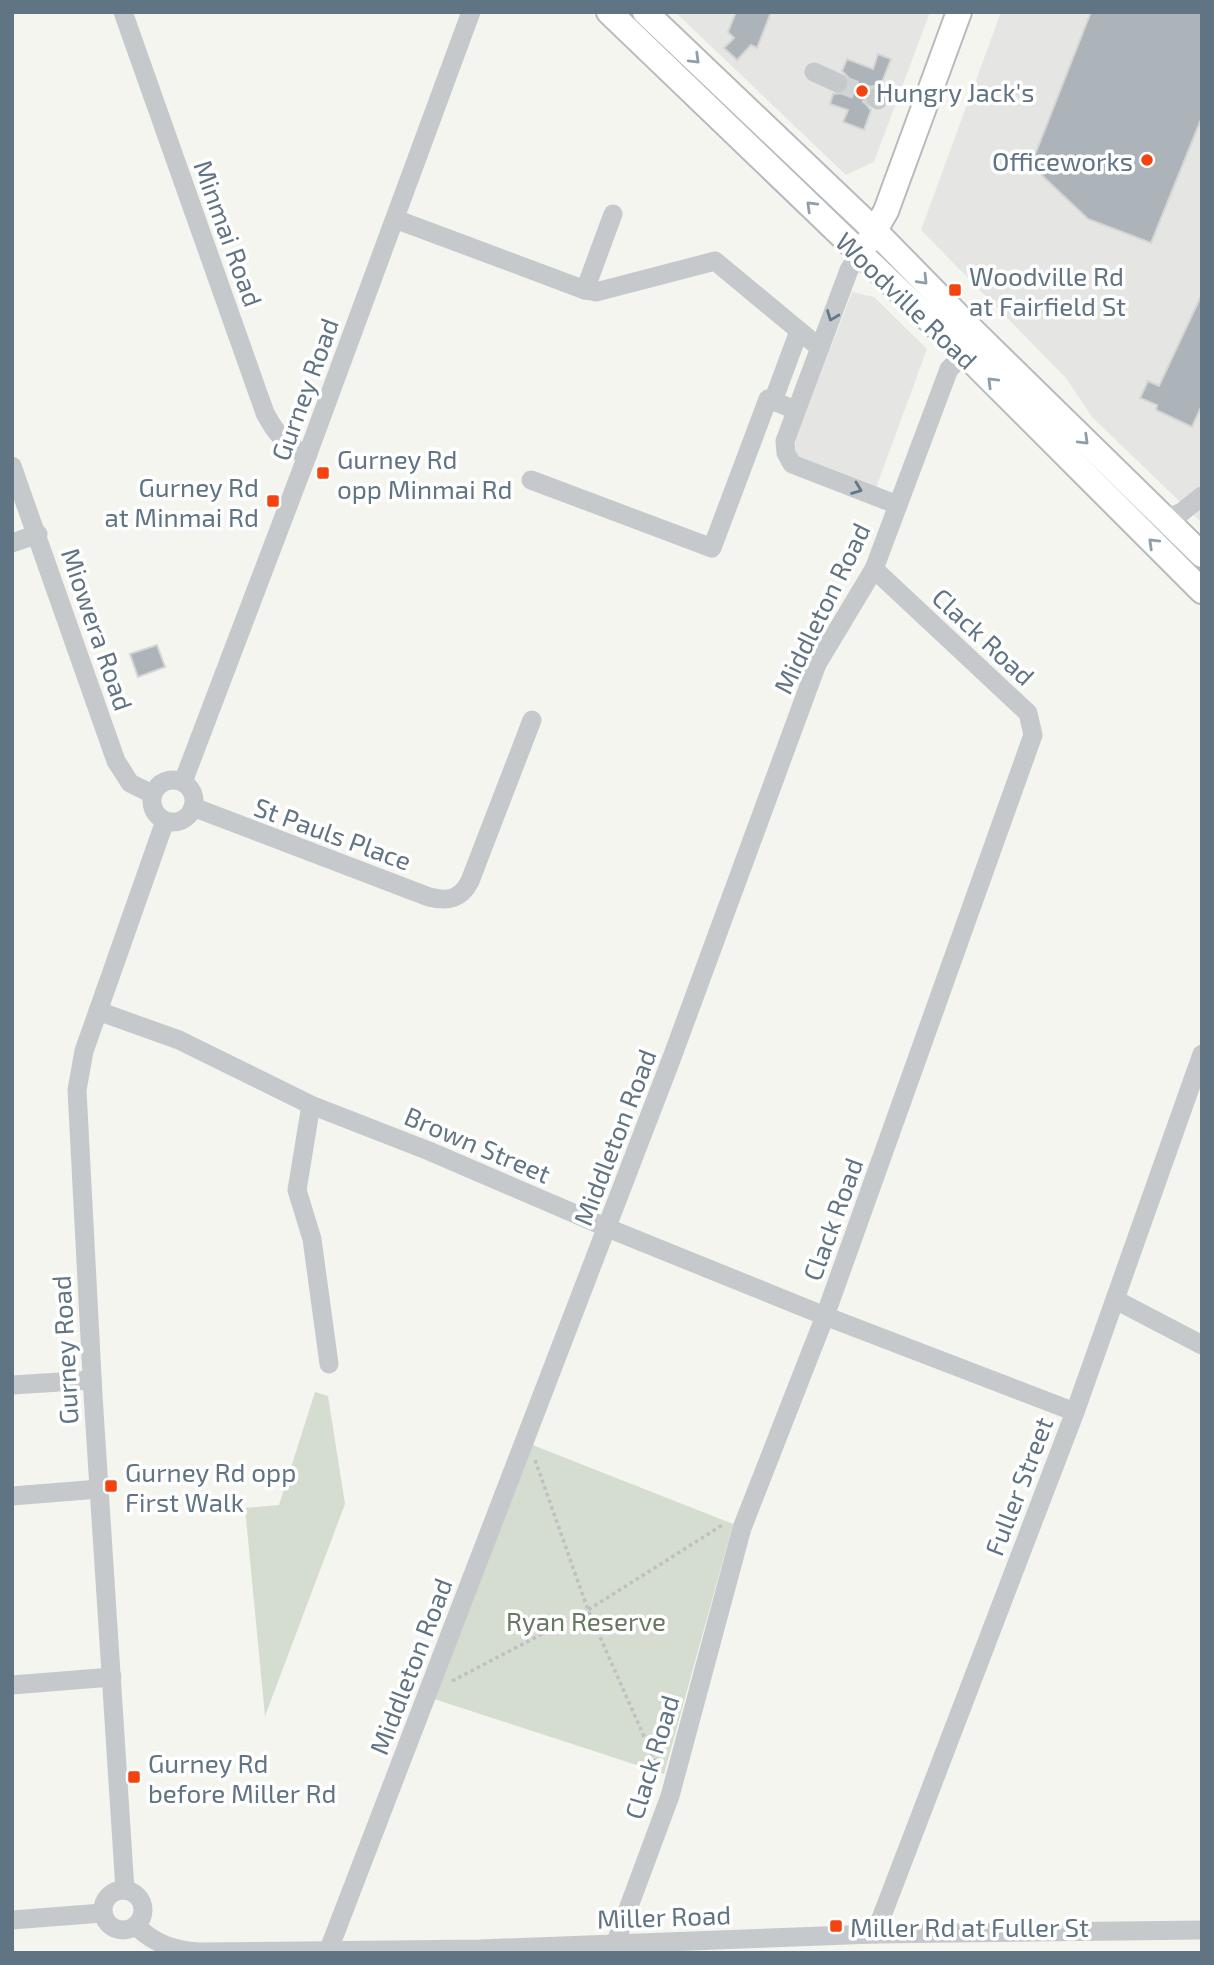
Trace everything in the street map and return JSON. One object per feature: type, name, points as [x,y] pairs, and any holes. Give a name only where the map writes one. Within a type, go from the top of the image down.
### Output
[{"type":"main road","name":"Woodville Road","points":[[609,12],[965,354],[1202,591]]},
{"type":"main road","name":"Woodville Road","points":[[645,12],[875,231],[971,329],[1201,553]]},
{"type":"main road","points":[[859,254],[886,211],[959,12]]},
{"type":"street","name":"Minmai Road","points":[[123,12],[265,413],[281,439],[289,447],[307,456]]},
{"type":"street","name":"Gurney Road","points":[[183,782],[471,12]]},
{"type":"street","points":[[814,72],[838,83]]},
{"type":"street","points":[[584,290],[613,214]]},
{"type":"street","points":[[395,219],[584,290],[596,292],[715,261],[820,348]]},
{"type":"street","points":[[859,254],[849,270],[796,410],[785,441],[786,453],[792,464],[898,505]]},
{"type":"street","points":[[773,401],[799,331]]},
{"type":"street","name":"Middleton Road","points":[[329,1949],[671,1060],[817,664],[874,569],[949,369],[965,354]]},
{"type":"street","points":[[531,480],[712,548],[768,399],[796,410]]},
{"type":"street","name":"Miowera Road","points":[[12,466],[116,761],[130,783],[152,793]]},
{"type":"street","points":[[1164,519],[1182,512],[1202,496]]},
{"type":"street","points":[[12,543],[38,534]]},
{"type":"street","name":"Clack Road","points":[[615,1944],[670,1796],[742,1528],[825,1316],[1033,735],[1028,713],[874,569]]},
{"type":"street","name":"St Pauls Place","points":[[193,807],[429,897],[461,905],[463,893],[532,720]]},
{"type":"street","points":[[168,779],[183,782],[191,790],[194,802],[190,814],[179,821],[165,821],[155,813],[152,793],[168,779]]},
{"type":"street","name":"Gurney Road","points":[[125,1890],[92,1380],[77,1090],[84,1051],[165,821]]},
{"type":"street","name":"Brown Street","points":[[98,1011],[179,1040],[311,1105],[429,1151],[607,1228],[825,1316],[1075,1412]]},
{"type":"street","name":"Fuller Street","points":[[875,1934],[1075,1412],[1202,1054]]},
{"type":"street","points":[[311,1105],[297,1191],[312,1239],[329,1364]]},
{"type":"street","points":[[1116,1300],[1202,1345]]},
{"type":"street","points":[[12,1385],[92,1380]]},
{"type":"street","points":[[12,1496],[99,1489]]},
{"type":"street","points":[[12,1685],[112,1677]]},
{"type":"street","points":[[125,1890],[136,1895],[142,1905],[142,1916],[136,1926],[125,1931],[108,1924],[103,1913],[104,1901],[113,1892],[125,1890]]},
{"type":"street","points":[[12,1920],[103,1913]]},
{"type":"street","name":"Miller Road","points":[[136,1926],[158,1948],[199,1952],[480,1950],[615,1944],[718,1947],[875,1934],[1202,1930]]},
{"type":"street","points":[[1007,1953],[1014,1933]]},
{"type":"path","points":[[527,1437],[588,1610],[670,1796]]},
{"type":"path","points":[[427,1694],[588,1610],[750,1508]]},
{"type":"shaded area","points":[[675,12],[930,12],[874,162],[846,175]]},
{"type":"shaded area","points":[[1001,12],[1202,12],[1202,523],[1092,417],[1066,378],[921,230]]},
{"type":"shaded area","points":[[852,292],[874,297],[927,349],[876,488],[797,459],[795,440]]},
{"type":"green space","points":[[315,1392],[328,1396],[345,1504],[265,1716],[245,1508],[279,1505]]},
{"type":"green space","name":"Ryan Reserve","points":[[530,1444],[733,1524],[664,1774],[431,1698]]},
{"type":"building","points":[[736,12],[771,12],[757,48],[751,45],[737,60],[724,48],[734,38],[728,32]]},
{"type":"building","points":[[1091,12],[1202,12],[1202,117],[1151,243],[1088,219],[1031,165]]},
{"type":"building","points":[[878,54],[891,59],[880,87],[872,86],[864,94],[864,102],[871,110],[864,130],[843,122],[848,110],[830,104],[833,94],[844,93],[849,87],[848,77],[842,71],[847,59],[873,69]]},
{"type":"building","points":[[1202,294],[1202,405],[1192,427],[1156,410],[1157,405],[1140,398],[1148,381],[1159,386]]},
{"type":"building","points":[[157,645],[165,667],[138,677],[130,654]]},
{"type":"tunnel","points":[[838,83],[876,98]]},
{"type":"place","name":"Hungry Jack's","points":[[862,91]]},
{"type":"place","name":"Officeworks","points":[[1147,160]]},
{"type":"place","name":"Woodville Rd at Fairfield St","points":[[955,290]]},
{"type":"place","name":"Gurney Rd opp Minmai Rd","points":[[323,473]]},
{"type":"place","name":"Gurney Rd at Minmai Rd","points":[[273,501]]},
{"type":"place","name":"Gurney Rd opp First Walk","points":[[111,1486]]},
{"type":"place","name":"Gurney Rd before Miller Rd","points":[[134,1777]]},
{"type":"place","name":"Miller Rd at Fuller St","points":[[836,1926]]}]
